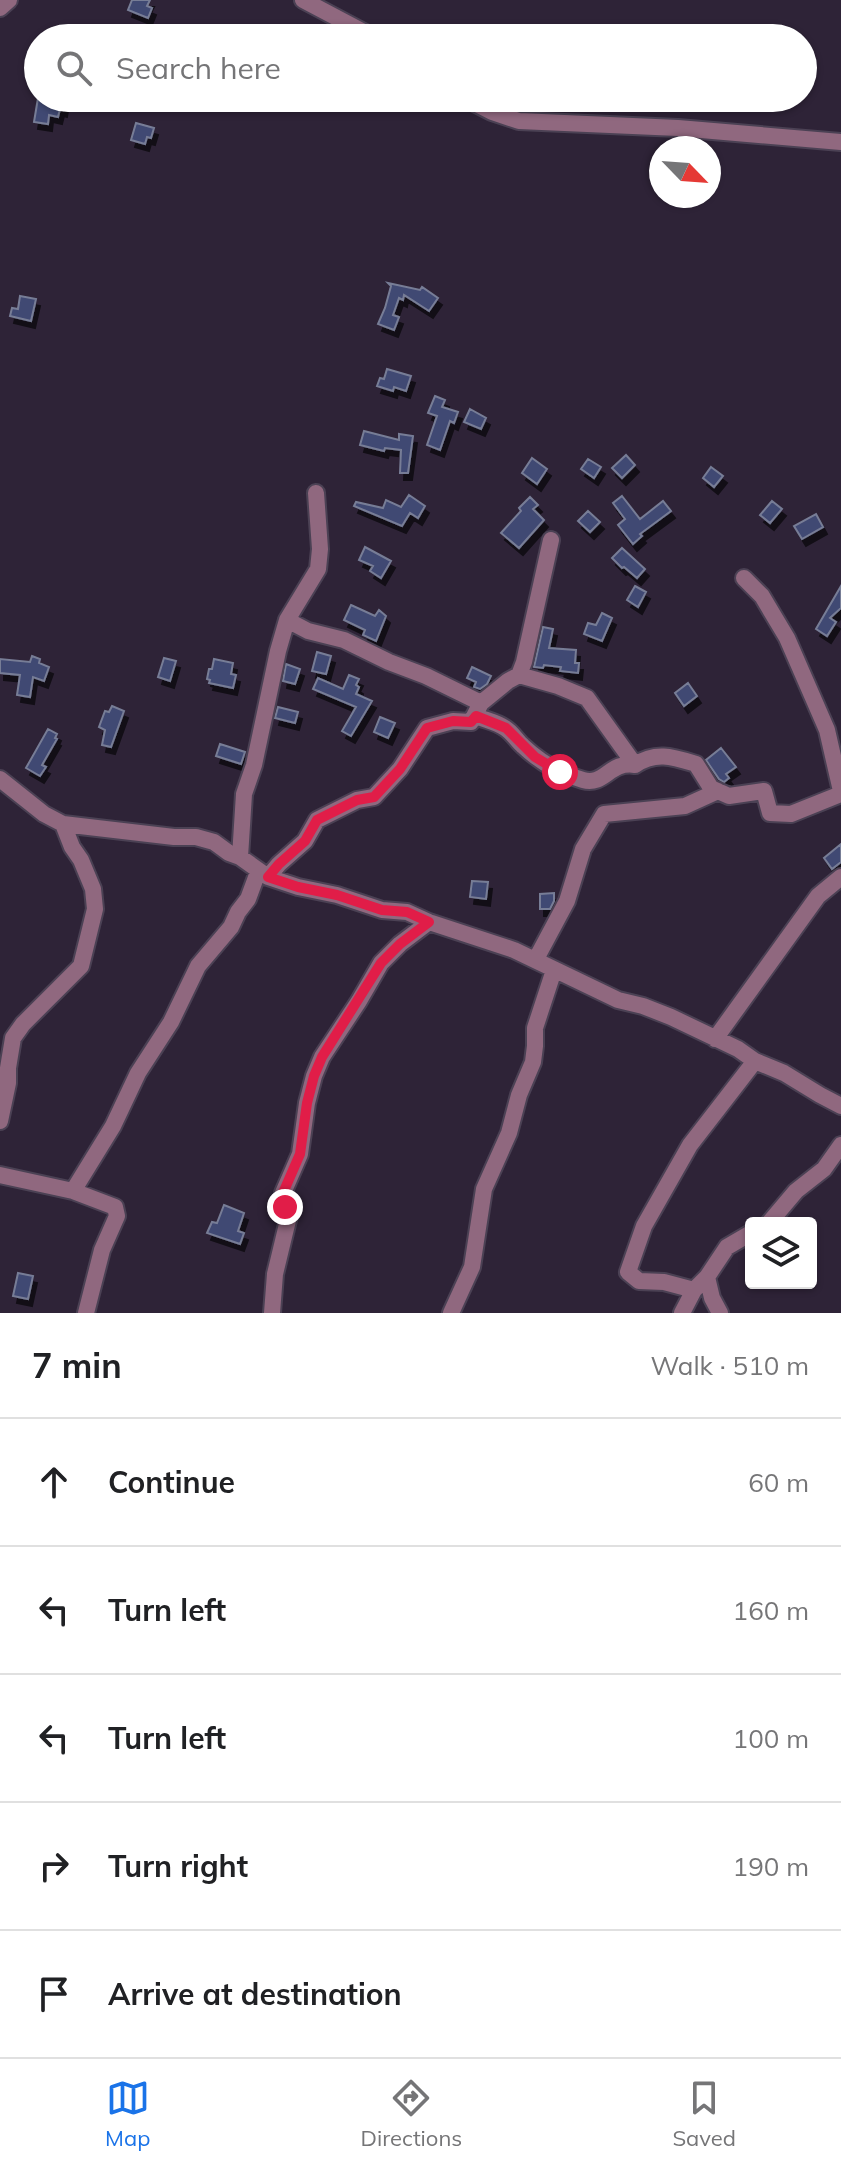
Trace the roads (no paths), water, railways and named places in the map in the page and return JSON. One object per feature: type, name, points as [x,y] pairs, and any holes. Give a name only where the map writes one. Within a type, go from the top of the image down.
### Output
[{"type":"street","points":[[0,8],[9,0]]},
{"type":"street","points":[[303,0],[348,24]]},
{"type":"street","points":[[492,112],[519,121],[678,128],[841,142]]},
{"type":"street","points":[[240,857],[244,794],[254,765],[278,651],[287,620],[318,569],[320,549],[316,493]]},
{"type":"street","points":[[73,1191],[113,1126],[138,1073],[171,1022],[198,966],[231,927],[263,875],[305,841],[317,820],[357,800],[374,797],[400,769],[427,728],[453,721],[471,722],[478,710],[508,681],[519,675],[551,540]]},
{"type":"street","points":[[287,620],[308,631],[344,640],[426,676],[506,728],[535,757],[560,772],[587,782],[604,777],[624,763],[635,765],[667,755],[696,764],[711,788],[729,796],[764,791],[770,813],[791,814],[841,792],[827,730],[787,638],[762,596],[744,578]]},
{"type":"street","points":[[519,675],[587,698],[635,765]]},
{"type":"street","points":[[0,779],[44,814],[63,824],[196,837],[214,842],[263,875],[382,910],[407,912],[536,959],[618,1000],[643,1006],[738,1049],[841,1106]]},
{"type":"street","points":[[536,959],[567,901],[583,849],[604,814],[685,806],[718,791]]},
{"type":"street","points":[[0,1121],[13,1038],[81,966],[95,909],[93,889],[63,824]]},
{"type":"street","points":[[715,1039],[818,896],[841,877]]},
{"type":"street","points":[[272,1313],[275,1274],[289,1216],[283,1193],[300,1154],[314,1076],[322,1057],[381,963],[429,922]]},
{"type":"street","points":[[451,1313],[472,1267],[484,1189],[509,1133],[519,1095],[533,1062],[535,1028],[554,970]]},
{"type":"street","points":[[694,1290],[664,1282],[639,1281],[628,1272],[644,1226],[690,1145],[755,1061]]},
{"type":"street","points":[[774,1217],[796,1191],[824,1169],[841,1145]]},
{"type":"street","points":[[0,1175],[73,1191],[115,1207],[117,1216],[102,1250],[86,1313]]},
{"type":"street","points":[[682,1313],[694,1290],[727,1247],[745,1236]]},
{"type":"street","points":[[707,1277],[712,1298],[720,1313]]}]
